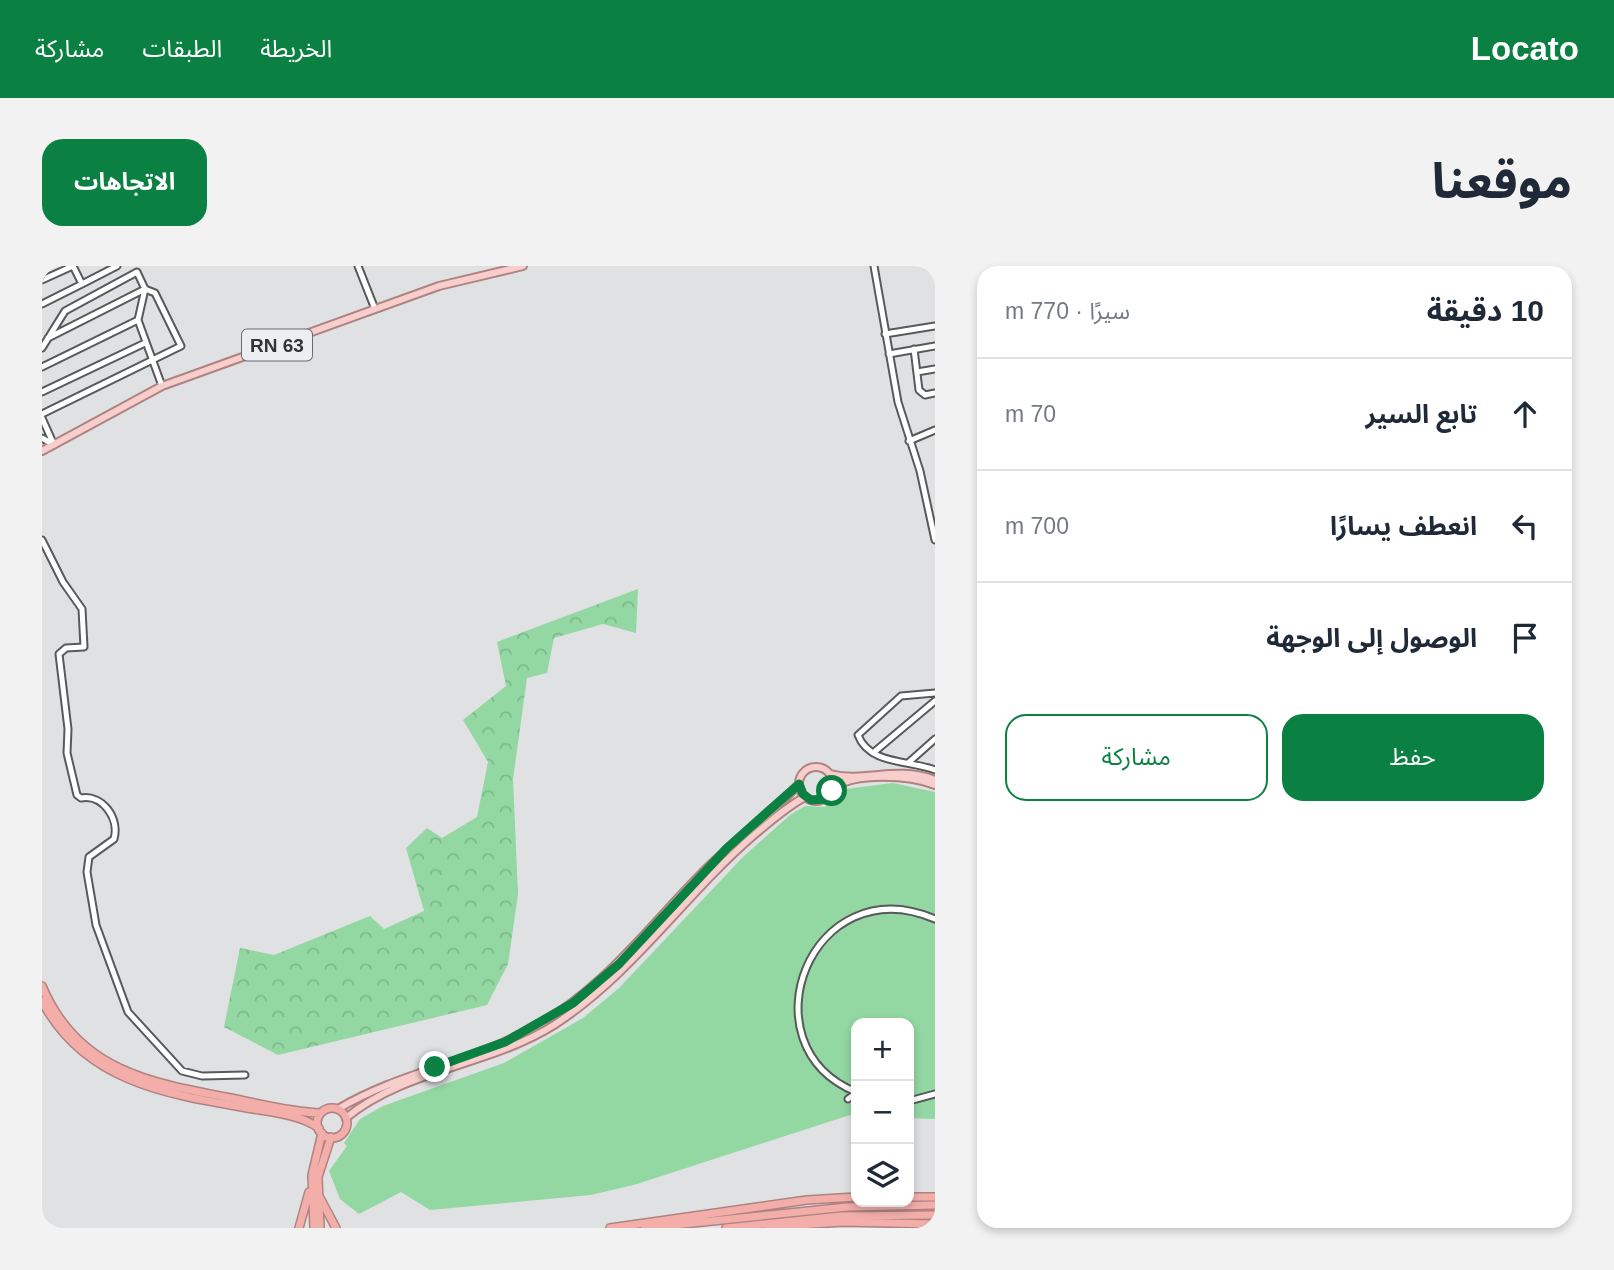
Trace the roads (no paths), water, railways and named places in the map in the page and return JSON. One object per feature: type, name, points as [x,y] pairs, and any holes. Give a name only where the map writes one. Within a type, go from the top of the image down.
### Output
[{"type":"highway","points":[[42,986],[58,1017],[79,1042],[122,1070],[174,1088],[321,1113],[329,1108],[338,1109],[346,1118],[344,1132],[331,1137],[320,1163],[317,1192],[320,1228]]},
{"type":"highway","points":[[42,1002],[62,1033],[81,1053],[125,1079],[166,1093],[285,1115],[331,1137]]},
{"type":"highway","points":[[299,1228],[312,1185],[321,1113]]},
{"type":"highway","points":[[312,1185],[314,1228]]},
{"type":"highway","points":[[317,1192],[336,1228]]},
{"type":"highway","points":[[610,1228],[807,1200],[851,1197]]},
{"type":"highway","points":[[914,1197],[935,1197]]},
{"type":"highway","points":[[645,1228],[847,1207],[935,1205]]},
{"type":"highway","points":[[726,1228],[841,1216],[935,1215]]},
{"type":"highway","points":[[743,1228],[844,1222],[935,1224]]},
{"type":"main road","name":"RN 63","points":[[42,451],[162,386],[439,286],[523,266]]},
{"type":"main road","points":[[338,1109],[391,1082],[505,1042],[573,1003],[619,964],[718,857],[799,784],[803,774],[811,768],[822,768],[830,774],[846,776],[899,772],[935,782]]},
{"type":"main road","points":[[830,774],[833,788]]},
{"type":"main road","points":[[346,1118],[387,1093],[518,1044],[579,1007],[631,962],[728,858],[789,806],[805,797],[822,800],[833,788],[847,781],[897,777],[935,782]]},
{"type":"main road","points":[[799,784],[805,797]]},
{"type":"street","points":[[42,280],[73,266],[82,284]]},
{"type":"street","points":[[42,304],[117,266]]},
{"type":"street","points":[[358,266],[376,309]]},
{"type":"street","points":[[874,266],[889,354],[935,540]]},
{"type":"street","points":[[42,348],[65,311],[136,269],[145,289],[138,320],[162,386]]},
{"type":"street","points":[[48,338],[145,289],[155,293],[181,346],[42,416],[54,444]]},
{"type":"street","points":[[42,367],[138,320]]},
{"type":"street","points":[[886,334],[935,326]]},
{"type":"street","points":[[42,392],[145,343]]},
{"type":"street","points":[[889,354],[935,346]]},
{"type":"street","points":[[914,349],[922,394],[935,394]]},
{"type":"street","points":[[917,372],[935,369]]},
{"type":"street","points":[[909,441],[935,430]]},
{"type":"street","points":[[42,438],[54,444]]},
{"type":"street","points":[[42,540],[84,617],[83,647],[66,648],[60,654],[68,729],[67,753],[77,795],[81,798],[94,797],[102,802],[115,827],[114,839],[92,853],[87,867],[96,925],[125,1005],[139,1025],[182,1071],[202,1076],[245,1075]]},
{"type":"street","points":[[935,693],[904,695],[862,729],[859,739],[873,753],[935,770]]},
{"type":"street","points":[[873,753],[935,701]]},
{"type":"street","points":[[908,763],[935,739]]},
{"type":"street","points":[[851,1090],[828,1075],[808,1048],[800,1022],[799,995],[809,960],[823,937],[847,919],[876,910],[911,911],[935,919]]},
{"type":"street","points":[[801,1052],[808,1048]]},
{"type":"street","points":[[914,1100],[935,1094]]}]
